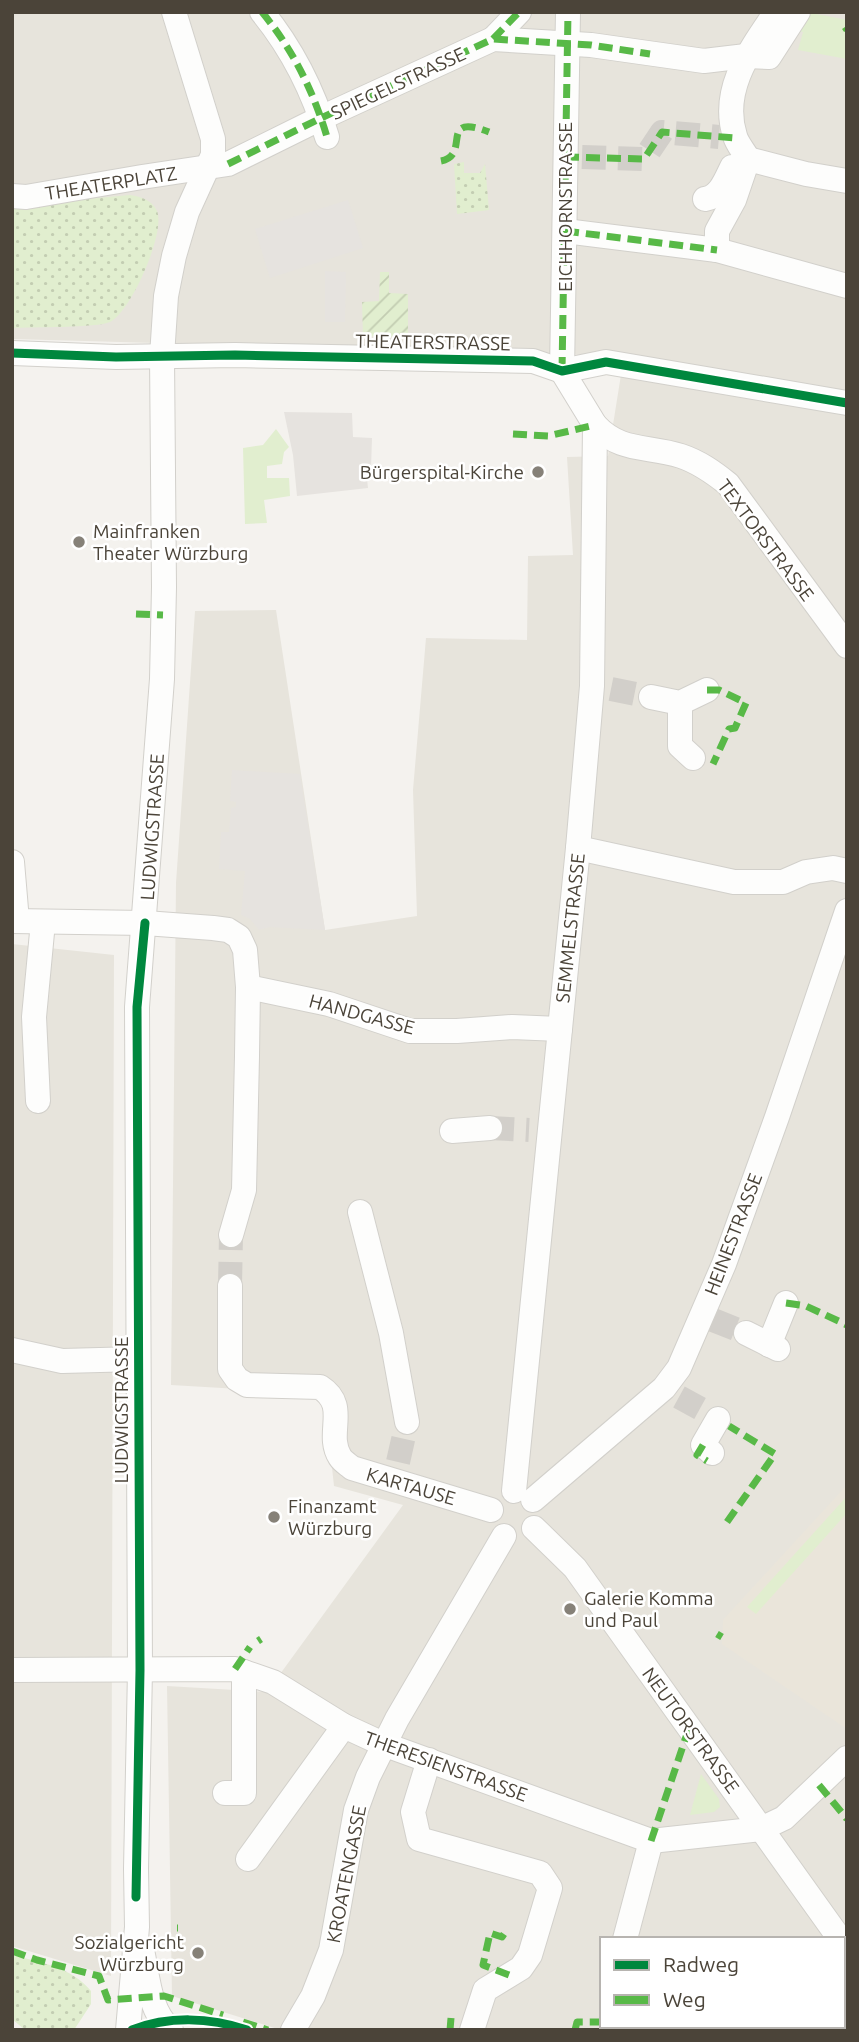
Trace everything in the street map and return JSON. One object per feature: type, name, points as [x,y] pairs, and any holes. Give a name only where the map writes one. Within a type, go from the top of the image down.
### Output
[{"type":"street","points":[[174,12],[213,139],[218,166]]},
{"type":"street","points":[[262,12],[284,41],[321,118]]},
{"type":"street","points":[[484,43],[519,12]]},
{"type":"street","name":"EICHHORNSTRASSE","points":[[562,371],[565,231],[573,157],[566,43],[568,12]]},
{"type":"street","points":[[717,250],[717,230],[734,200],[746,164],[735,138],[729,110],[776,12]]},
{"type":"street","points":[[484,43],[566,43],[704,61],[757,56],[798,12]]},
{"type":"street","name":"SPIEGELSTRASSE","points":[[218,166],[484,43]]},
{"type":"street","points":[[705,199],[710,199],[717,193],[732,167],[746,164],[847,181]]},
{"type":"street","name":"THEATERPLATZ","points":[[12,196],[26,197],[218,166]]},
{"type":"street","name":"THEATERPLATZ","points":[[162,356],[166,296],[174,256],[187,212],[218,166]]},
{"type":"street","points":[[565,231],[717,250],[847,286]]},
{"type":"street","name":"THEATERSTRASSE","points":[[12,354],[533,361],[562,371],[606,362],[847,404]]},
{"type":"street","name":"LUDWIGSTRASSE","points":[[128,2030],[137,1927],[136,1808],[140,1670],[137,1007],[162,679],[162,356]]},
{"type":"street","points":[[562,371],[594,425]]},
{"type":"street","name":"TEXTORSTRASSE","points":[[594,425],[608,439],[680,455],[708,467],[728,484],[847,646]]},
{"type":"street","name":"SEMMELSTRASSE","points":[[508,1501],[540,1131],[560,1029],[578,848],[601,688],[594,425]]},
{"type":"street","points":[[651,697],[680,703],[707,690]]},
{"type":"street","points":[[680,703],[680,746],[693,758]]},
{"type":"street","points":[[578,848],[734,882],[783,883],[806,872],[833,867],[847,871]]},
{"type":"street","points":[[12,862],[15,921],[145,923],[228,930],[239,937],[245,950],[248,988],[244,1190],[231,1235]]},
{"type":"street","name":"HEINESTRASSE","points":[[508,1501],[672,1392],[679,1368],[708,1318],[724,1264],[847,911]]},
{"type":"street","points":[[38,1101],[34,1017],[43,922]]},
{"type":"street","name":"HANDGASSE","points":[[248,988],[329,1004],[410,1031],[512,1027],[560,1029]]},
{"type":"street","points":[[452,1131],[491,1128]]},
{"type":"street","points":[[360,1212],[391,1333],[407,1422]]},
{"type":"street","name":"KARTAUSE","points":[[230,1286],[230,1369],[233,1375],[247,1385],[320,1387],[329,1393],[335,1402],[336,1446],[341,1458],[352,1468],[396,1472],[508,1501]]},
{"type":"street","points":[[746,1334],[774,1347],[786,1303]]},
{"type":"street","points":[[12,1350],[62,1361],[138,1359]]},
{"type":"street","points":[[712,1452],[704,1445],[719,1419]]},
{"type":"street","points":[[508,1501],[538,1511],[534,1528],[521,1538],[504,1536],[494,1527],[491,1518],[508,1501]]},
{"type":"street","name":"NEUTORSTRASSE","points":[[534,1528],[575,1569],[839,1937]]},
{"type":"street","name":"KROATENGASSE","points":[[293,2030],[313,1996],[331,1951],[356,1810],[368,1777],[383,1744],[504,1536]]},
{"type":"street","name":"THERESIENSTRASSE","points":[[12,1670],[235,1669],[273,1682],[344,1726],[383,1744],[650,1841],[761,1829]]},
{"type":"street","points":[[225,1793],[244,1793],[241,1734],[244,1672]]},
{"type":"street","points":[[248,1859],[344,1726]]},
{"type":"street","points":[[761,1829],[784,1818],[847,1758]]},
{"type":"street","points":[[429,1760],[413,1812],[419,1839],[540,1873],[550,1888],[530,1955],[521,1968],[485,1990],[472,2030]]},
{"type":"street","points":[[626,1937],[650,1841]]},
{"type":"street","name":"LUDWIGSTRASSE","points":[[137,1927],[152,1998],[160,2021],[171,2030]]},
{"type":"shaded area","points":[[12,12],[847,12],[847,1921],[828,1937],[600,1937],[600,2028],[725,2028],[723,2030],[281,2030],[172,1996],[167,1686],[267,1692],[403,1505],[334,1486],[324,1394],[171,1385],[176,883],[195,611],[276,610],[325,930],[417,916],[413,790],[426,638],[527,640],[528,556],[573,555],[567,457],[608,456],[624,356],[12,339]]},
{"type":"shaded area","points":[[348,200],[363,248],[270,278],[255,229]]},
{"type":"shaded area","points":[[325,271],[346,272],[345,322],[325,322]]},
{"type":"shaded area","points":[[284,412],[352,413],[353,437],[372,438],[371,468],[366,470],[368,488],[297,496],[293,455]]},
{"type":"shaded area","points":[[232,770],[300,774],[325,930],[269,927],[259,930],[250,919],[241,915],[245,871],[219,869],[221,832],[229,832],[231,808],[236,807],[236,802],[230,801]]},
{"type":"shaded area","points":[[12,944],[114,955],[111,1976],[12,1946]]},
{"type":"shaded area","points":[[847,1485],[847,1729],[722,1644],[723,1620]]},
{"type":"green space","points":[[806,12],[847,20],[847,59],[798,50],[803,32],[795,30]]},
{"type":"green space","points":[[464,162],[464,173],[480,173],[485,164],[489,210],[457,214],[454,164]]},
{"type":"green space","points":[[130,195],[152,204],[157,211],[158,221],[152,253],[145,271],[118,315],[103,324],[12,328],[12,206]]},
{"type":"green space","points":[[380,272],[389,272],[389,293],[408,294],[408,337],[363,336],[362,302],[379,301]]},
{"type":"green space","points":[[276,429],[289,447],[284,452],[282,464],[267,466],[267,478],[289,478],[290,496],[264,500],[267,523],[245,524],[243,448],[263,445]]},
{"type":"green space","points":[[847,1496],[847,1513],[756,1614],[747,1607]]},
{"type":"green space","points":[[701,1774],[719,1799],[720,1807],[714,1812],[690,1815]]},
{"type":"green space","points":[[12,1955],[65,1971],[91,1991],[91,2004],[74,2030],[25,2030],[12,2019]]},
{"type":"tunnel","points":[[582,157],[644,159],[662,132],[719,137]]},
{"type":"tunnel","points":[[611,689],[651,697]]},
{"type":"tunnel","points":[[490,1128],[529,1130]]},
{"type":"tunnel","points":[[230,1286],[231,1235]]},
{"type":"tunnel","points":[[713,1320],[746,1333]]},
{"type":"tunnel","points":[[679,1397],[710,1414]]},
{"type":"tunnel","points":[[398,1462],[407,1422]]},
{"type":"marked path","points":[[262,12],[301,71],[327,137]]},
{"type":"marked path","points":[[493,39],[519,12]]},
{"type":"marked path","points":[[562,371],[568,12]]},
{"type":"marked path","points":[[228,164],[493,39],[591,45],[650,54]]},
{"type":"marked path","points":[[441,161],[450,157],[459,131],[464,127],[489,132]]},
{"type":"marked path","points":[[565,157],[644,159],[662,132],[735,138]]},
{"type":"marked path","points":[[565,231],[717,250]]},
{"type":"marked path","points":[[513,434],[548,436],[595,425]]},
{"type":"marked path","points":[[136,614],[163,615]]},
{"type":"marked path","points":[[707,690],[719,690],[746,703],[735,728],[729,729],[713,764]]},
{"type":"marked path","points":[[786,1303],[806,1306],[847,1325]]},
{"type":"marked path","points":[[727,1522],[775,1454],[729,1426]]},
{"type":"marked path","points":[[703,1445],[697,1455],[707,1461]]},
{"type":"marked path","points":[[717,1634],[722,1637]]},
{"type":"marked path","points":[[235,1669],[250,1647]]},
{"type":"marked path","points":[[651,1841],[689,1728]]},
{"type":"marked path","points":[[819,1785],[847,1819]]},
{"type":"marked path","points":[[504,1934],[502,1937],[490,1933],[483,1965],[509,1975]]},
{"type":"marked path","points":[[12,1951],[99,1976],[108,2000],[164,1996],[223,2015]]},
{"type":"marked path","points":[[450,2030],[451,2018]]},
{"type":"marked path","points":[[243,2022],[268,2030]]},
{"type":"marked path","points":[[575,2030],[577,2022],[600,2022]]},
{"type":"cycle path","points":[[12,353],[116,357],[235,355],[533,361],[562,371],[606,362],[847,403]]},
{"type":"cycle path","points":[[136,1897],[140,1670],[137,1007],[145,923]]},
{"type":"cycle path","points":[[132,2030],[174,2020],[204,2021],[247,2030]]},
{"type":"place","name":"Bürgerspital-Kirche","points":[[538,472]]},
{"type":"place","name":"Mainfranken Theater Würzburg","points":[[79,542]]},
{"type":"place","name":"Finanzamt Würzburg","points":[[274,1517]]},
{"type":"place","name":"Galerie Komma und Paul","points":[[570,1609]]},
{"type":"place","name":"Sozialgericht Würzburg","points":[[198,1953]]}]
